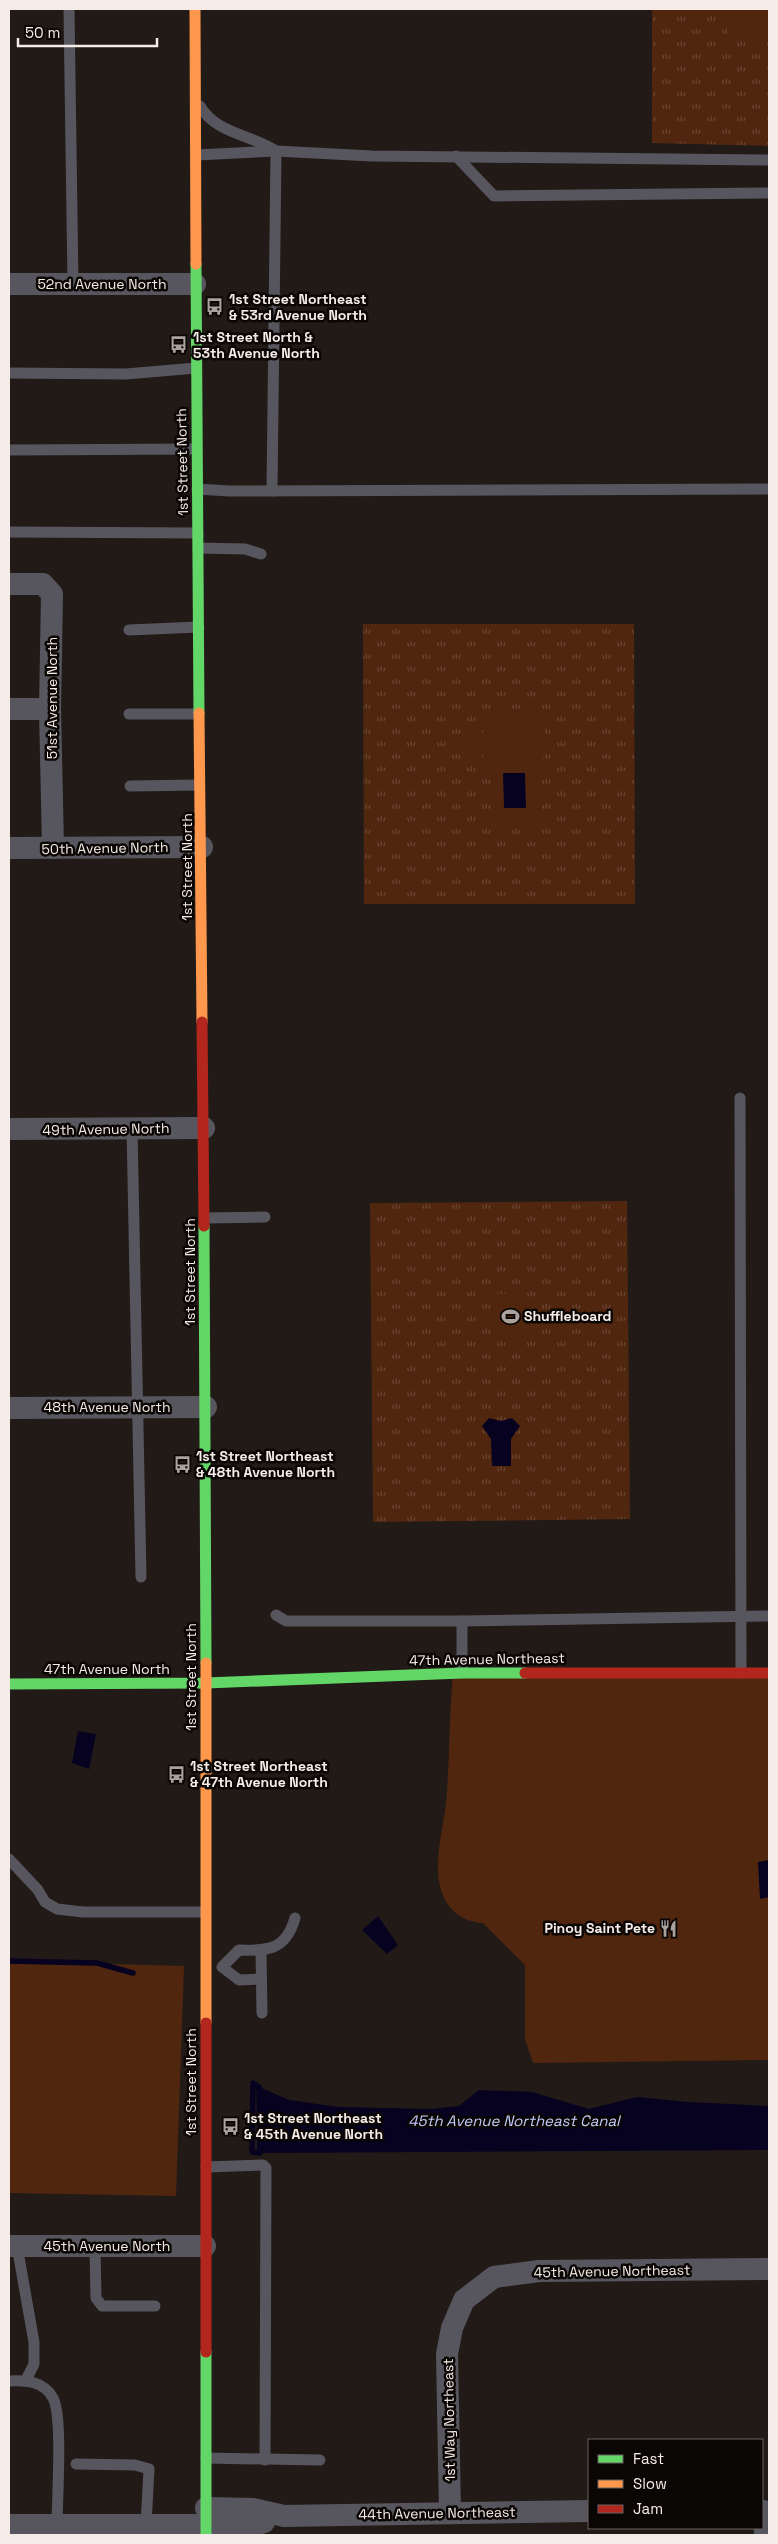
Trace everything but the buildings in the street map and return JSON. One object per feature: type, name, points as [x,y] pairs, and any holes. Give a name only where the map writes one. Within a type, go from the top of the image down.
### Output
[{"type":"street","name":"1st Street North","points":[[195,9],[197,155],[195,284],[196,449],[202,847],[206,1407],[206,2523]]},
{"type":"street","name":"52nd Avenue North","points":[[9,284],[195,284]]},
{"type":"street","name":"51st Avenue North","points":[[9,584],[42,584],[52,594],[50,709],[53,848]]},
{"type":"street","points":[[9,709],[50,709]]},
{"type":"street","name":"50th Avenue North","points":[[9,848],[202,847]]},
{"type":"street","name":"49th Avenue North","points":[[9,1129],[204,1128]]},
{"type":"street","name":"48th Avenue North","points":[[9,1408],[206,1407]]},
{"type":"street","name":"47th Avenue Northeast","points":[[206,1683],[462,1673],[769,1673]]},
{"type":"street","name":"47th Avenue North","points":[[9,1684],[206,1683]]},
{"type":"street","name":"45th Avenue North","points":[[13,2246],[206,2246]]},
{"type":"street","name":"45th Avenue Northeast","points":[[464,2300],[494,2277],[538,2271],[769,2268]]},
{"type":"street","name":"1st Way Northeast","points":[[450,2512],[447,2354],[452,2328],[464,2300]]},
{"type":"street","points":[[765,2511],[765,2535]]},
{"type":"street","name":"44th Avenue Northeast","points":[[9,2525],[150,2528],[206,2523],[255,2525],[284,2516],[450,2512],[588,2512]]},
{"type":"lane","points":[[69,9],[74,284]]},
{"type":"lane","points":[[196,100],[212,121],[264,142],[276,151]]},
{"type":"lane","points":[[272,491],[276,151]]},
{"type":"lane","points":[[197,155],[276,151],[372,156],[769,160]]},
{"type":"lane","points":[[456,156],[494,196],[769,193]]},
{"type":"lane","points":[[9,373],[126,374],[196,368]]},
{"type":"lane","points":[[9,450],[196,449]]},
{"type":"lane","points":[[197,489],[272,491],[769,489]]},
{"type":"lane","points":[[9,532],[198,533]]},
{"type":"lane","points":[[198,548],[245,549],[261,554]]},
{"type":"lane","points":[[128,630],[199,628]]},
{"type":"lane","points":[[128,714],[200,714]]},
{"type":"lane","points":[[130,786],[201,785]]},
{"type":"lane","points":[[740,1098],[741,1673]]},
{"type":"lane","points":[[132,1128],[136,1407],[139,1449],[141,1578]]},
{"type":"lane","points":[[204,1218],[265,1217]]},
{"type":"lane","points":[[276,1615],[286,1622],[462,1622],[769,1616]]},
{"type":"lane","points":[[462,1622],[462,1673]]},
{"type":"lane","points":[[9,1859],[38,1890],[45,1902],[57,1909],[83,1912],[206,1912]]},
{"type":"lane","points":[[207,1968],[222,1967],[239,1950],[260,1951],[282,1944],[291,1931],[295,1918]]},
{"type":"lane","points":[[260,1951],[262,2013]]},
{"type":"lane","points":[[222,1967],[239,1980],[261,1979]]},
{"type":"lane","points":[[206,2167],[263,2166],[266,2168],[265,2460]]},
{"type":"lane","points":[[13,2246],[34,2342],[34,2364],[26,2380]]},
{"type":"lane","points":[[95,2246],[96,2298],[102,2306],[155,2306]]},
{"type":"lane","points":[[9,2381],[26,2380],[40,2385],[53,2397],[58,2416],[57,2525]]},
{"type":"lane","points":[[206,2458],[320,2460]]},
{"type":"lane","points":[[76,2464],[135,2465],[149,2469],[150,2528]]},
{"type":"green space","points":[[652,9],[769,9],[769,146],[652,143]]},
{"type":"green space","points":[[728,9],[769,9],[769,39],[727,39]]},
{"type":"green space","points":[[363,624],[634,624],[635,904],[364,904]]},
{"type":"green space","points":[[483,717],[545,717],[545,758],[540,758],[540,822],[493,822],[493,759],[483,759]]},
{"type":"green space","points":[[464,723],[480,723],[479,753],[463,753]]},
{"type":"green space","points":[[627,1201],[630,1519],[373,1522],[370,1203]]},
{"type":"green space","name":"Shuffleboard","points":[[525,1293],[528,1338],[493,1338],[492,1294]]},
{"type":"green space","points":[[453,1673],[769,1673],[769,2060],[533,2063],[525,2039],[525,1965],[483,1923],[469,1920],[457,1914],[447,1903],[441,1890],[438,1858],[446,1803]]},
{"type":"green space","points":[[9,1961],[184,1966],[176,2196],[9,2193]]},
{"type":"water","points":[[503,773],[525,773],[526,808],[504,808]]},
{"type":"water","points":[[489,1418],[501,1421],[512,1418],[520,1426],[511,1439],[511,1466],[492,1466],[491,1439],[482,1426]]},
{"type":"water","points":[[78,1731],[96,1734],[89,1769],[72,1763]]},
{"type":"water","points":[[769,1860],[769,1897],[760,1899],[758,1862]]},
{"type":"water","points":[[378,1916],[398,1945],[387,1954],[362,1930]]},
{"type":"water","name":"45th Avenue Northeast Canal","points":[[259,2087],[289,2100],[339,2107],[431,2109],[459,2106],[479,2090],[532,2092],[589,2109],[637,2097],[688,2102],[769,2106],[769,2150],[260,2153]]},
{"type":"waterway","points":[[9,1961],[97,1963],[133,1973]]},
{"type":"waterway","points":[[253,2083],[259,2087],[260,2153],[252,2152],[253,2083]]},
{"type":"traffic: fast","points":[[196,264],[199,713]]},
{"type":"traffic: fast","points":[[204,1226],[206,1663]]},
{"type":"traffic: fast","points":[[9,1684],[206,1683],[462,1673],[525,1673]]},
{"type":"traffic: fast","points":[[206,2352],[206,2535]]},
{"type":"traffic: slow","points":[[195,9],[196,264]]},
{"type":"traffic: slow","points":[[199,713],[202,1022]]},
{"type":"traffic: slow","points":[[206,1663],[206,2023]]},
{"type":"traffic: jam","points":[[202,1022],[204,1226]]},
{"type":"traffic: jam","points":[[525,1673],[769,1673]]},
{"type":"traffic: jam","points":[[206,2023],[206,2352]]},
{"type":"place","name":"1st Street Northeast & 53rd Avenue North","points":[[215,307]]},
{"type":"place","name":"1st Street North & 53th Avenue North","points":[[179,345]]},
{"type":"place","name":"Shuffleboard","points":[[510,1316]]},
{"type":"place","name":"1st Street Northeast & 48th Avenue North","points":[[182,1464]]},
{"type":"place","name":"1st Street Northeast & 47th Avenue North","points":[[176,1774]]},
{"type":"place","name":"Pinoy Saint Pete","points":[[669,1928]]},
{"type":"place","name":"1st Street Northeast & 45th Avenue North","points":[[230,2126]]}]
